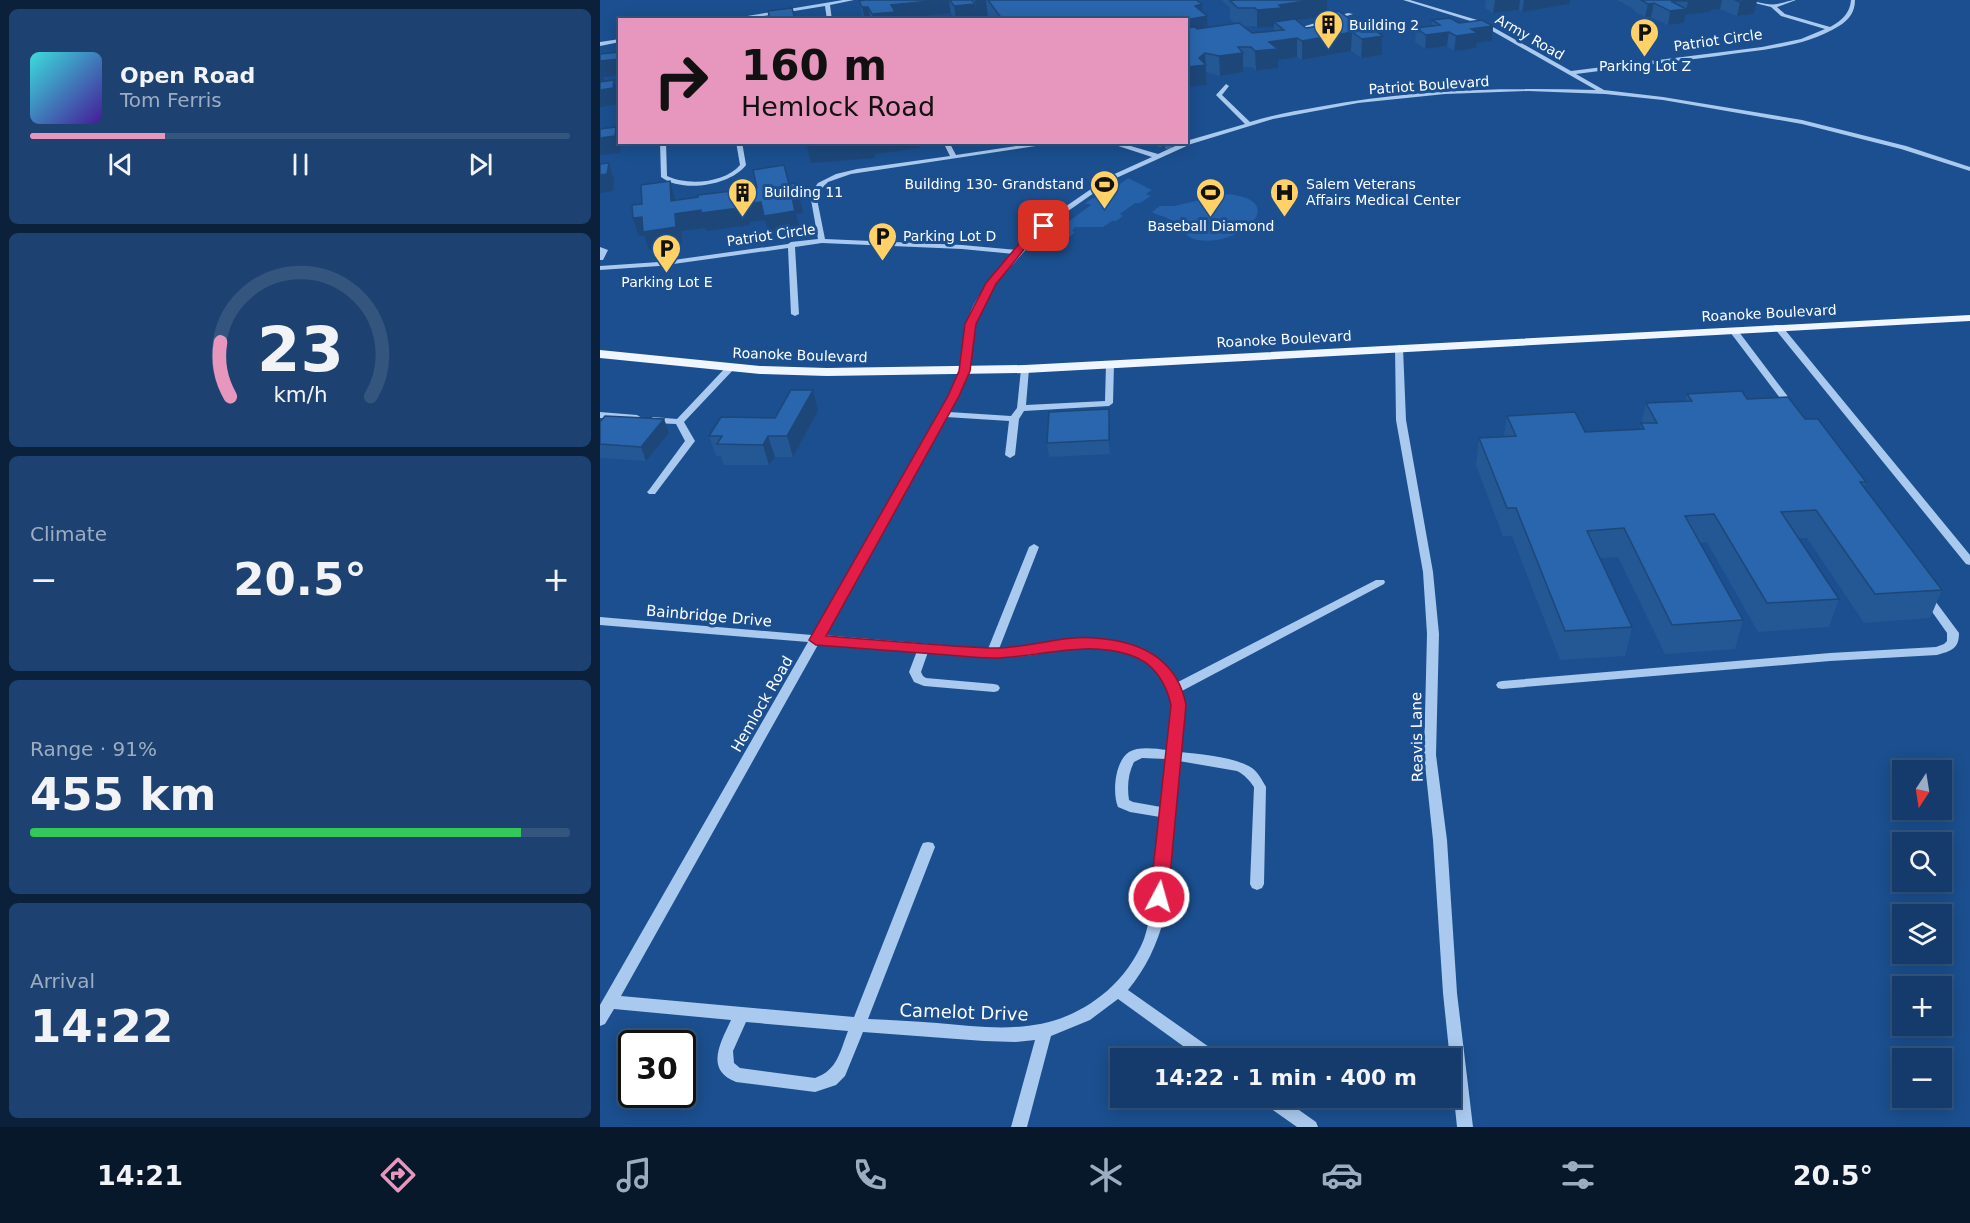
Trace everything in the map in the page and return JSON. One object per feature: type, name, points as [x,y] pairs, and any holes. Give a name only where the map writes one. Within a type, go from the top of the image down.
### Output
[{"type":"main road","name":"Roanoke Boulevard","points":[[600,354],[731,367],[827,372],[965,371],[1970,318]]},
{"type":"street","points":[[738,18],[852,0]]},
{"type":"street","name":"Army Road","points":[[1405,0],[1482,23],[1605,92]]},
{"type":"street","points":[[1745,0],[1775,6],[1794,0]]},
{"type":"street","name":"Patriot Circle","points":[[1569,73],[1738,52],[1807,38],[1830,29],[1846,18],[1852,11],[1853,0]]},
{"type":"street","points":[[827,4],[830,18]]},
{"type":"street","points":[[1775,6],[1774,10],[1783,15],[1830,29]]},
{"type":"street","points":[[1302,28],[1350,14]]},
{"type":"street","points":[[600,44],[618,40]]},
{"type":"street","points":[[1226,86],[1219,95],[1249,124]]},
{"type":"street","name":"Patriot Boulevard","points":[[1188,143],[1249,124],[1317,108],[1410,95],[1517,91],[1605,92],[1785,118],[1900,145],[1968,168]]},
{"type":"street","points":[[663,144],[664,177],[677,183],[688,184],[714,181],[741,168],[744,163],[739,144]]},
{"type":"street","points":[[947,144],[954,158]]},
{"type":"street","points":[[822,241],[813,194],[822,184],[857,171],[1046,144]]},
{"type":"street","points":[[1115,144],[1156,156]]},
{"type":"street","name":"Patriot Boulevard","points":[[965,371],[970,324],[991,283],[1027,240],[1078,198],[1125,170],[1185,144]]},
{"type":"street","name":"Patriot Circle","points":[[600,268],[659,264],[822,241],[962,247],[1017,252]]},
{"type":"street","points":[[791,244],[795,314]]},
{"type":"street","points":[[600,249],[604,250],[600,258]]},
{"type":"street","points":[[1778,327],[1970,562]]},
{"type":"street","points":[[1733,330],[1801,421]]},
{"type":"street","name":"Reavis Lane","points":[[1398,348],[1401,420],[1428,572],[1433,634],[1430,755],[1440,840],[1450,993],[1465,1127]]},
{"type":"street","points":[[1022,408],[1109,404],[1110,364]]},
{"type":"street","points":[[679,422],[731,367]]},
{"type":"street","points":[[1010,455],[1014,419],[1022,408],[1025,369]]},
{"type":"street","name":"Hemlock Road","points":[[600,1019],[816,640],[965,371]]},
{"type":"street","points":[[943,414],[1014,419]]},
{"type":"street","points":[[600,415],[679,422]]},
{"type":"street","points":[[652,492],[690,441],[679,422]]},
{"type":"street","points":[[992,653],[1034,547]]},
{"type":"street","points":[[816,640],[992,653],[1032,651],[1095,642],[1135,651],[1154,661],[1167,675],[1175,689],[1380,582]]},
{"type":"street","points":[[1502,685],[1830,657],[1937,651],[1948,647],[1953,642],[1953,633],[1919,587]]},
{"type":"street","name":"Bainbridge Drive","points":[[600,621],[816,640]]},
{"type":"street","points":[[924,648],[915,672],[918,679],[924,682],[994,688]]},
{"type":"street","name":"Camelot Drive","points":[[610,1002],[859,1026],[1017,1035],[1045,1031],[1078,1019],[1118,992],[1139,967],[1152,940],[1157,918],[1178,705],[1175,689]]},
{"type":"street","points":[[1167,813],[1130,807],[1123,803],[1121,794],[1127,761],[1134,755],[1144,753],[1173,756],[1242,768],[1254,776],[1260,787],[1257,884]]},
{"type":"street","points":[[741,1015],[725,1051],[726,1066],[735,1075],[815,1085],[830,1080],[840,1071],[859,1026],[928,847]]},
{"type":"street","points":[[1118,992],[1198,1048]]},
{"type":"street","points":[[1019,1127],[1045,1031]]},
{"type":"street","points":[[1283,1108],[1310,1127]]},
{"type":"shaded area","name":"Building 130- Grandstand","points":[[1128,178],[1152,190],[1146,194],[1151,196],[1140,203],[1135,203],[1120,214],[1123,216],[1103,227],[1075,227],[1072,231],[1075,232],[1054,251],[1039,249],[1057,230],[1091,205],[1085,203],[1093,198],[1100,199]]},
{"type":"shaded area","name":"Baseball Diamond","points":[[1227,194],[1246,198],[1256,205],[1257,213],[1253,222],[1229,237],[1214,240],[1194,239],[1169,219],[1152,212],[1160,206],[1174,206]]},
{"type":"building","points":[[941,0],[891,5],[895,12],[872,14],[868,7],[862,7],[859,1]]},
{"type":"building","points":[[950,0],[972,0],[975,4],[954,6]]},
{"type":"building","points":[[988,0],[1196,0],[1202,4],[1195,6],[1207,16],[1188,20],[1001,18]]},
{"type":"building","points":[[1312,0],[1279,5],[1282,8],[1257,10],[1238,8],[1230,1]]},
{"type":"building","points":[[1641,0],[1700,0],[1671,1],[1686,9],[1670,11],[1654,3],[1648,4]]},
{"type":"building","points":[[792,8],[795,18],[770,18],[768,11]]},
{"type":"building","points":[[1339,11],[1354,22],[1370,20],[1382,28],[1378,29],[1382,32],[1377,32],[1383,36],[1362,39],[1352,32],[1302,41],[1297,38],[1269,42],[1278,49],[1255,51],[1251,47],[1238,47],[1243,53],[1219,56],[1205,53],[1199,58],[1206,65],[1188,67],[1188,28],[1197,29],[1239,23],[1252,33],[1284,30],[1274,22],[1295,19],[1306,28],[1334,24],[1319,13]]},
{"type":"building","points":[[1450,18],[1459,23],[1482,20],[1493,26],[1471,29],[1478,33],[1456,36],[1449,32],[1426,35],[1416,28],[1440,25],[1432,20]]},
{"type":"building","points":[[618,52],[618,59],[600,61],[600,54]]},
{"type":"building","points":[[614,80],[613,88],[600,90],[600,82]]},
{"type":"building","points":[[616,127],[615,136],[600,138],[600,129]]},
{"type":"building","points":[[806,144],[830,144],[807,146]]},
{"type":"building","points":[[609,163],[607,174],[600,175],[600,164]]},
{"type":"building","points":[[784,165],[789,184],[796,183],[799,195],[792,197],[795,211],[764,216],[761,202],[745,204],[746,207],[701,213],[701,210],[675,214],[676,227],[643,232],[642,217],[633,218],[632,205],[642,204],[641,185],[670,181],[671,201],[698,197],[698,195],[757,188],[753,170]]},
{"type":"building","points":[[791,390],[813,390],[787,436],[768,436],[763,445],[717,444],[722,436],[709,436],[721,417],[775,418]]},
{"type":"building","points":[[1742,391],[1747,399],[1788,397],[1805,419],[1818,419],[1866,482],[1860,482],[1942,590],[1875,594],[1816,510],[1781,512],[1839,599],[1767,603],[1714,514],[1685,516],[1743,620],[1672,625],[1624,528],[1587,531],[1632,627],[1565,631],[1516,508],[1507,508],[1479,438],[1516,436],[1507,416],[1575,412],[1585,432],[1644,429],[1641,423],[1657,423],[1646,403],[1692,401],[1687,394]]},
{"type":"building","points":[[1109,409],[1109,440],[1047,443],[1049,412]]},
{"type":"building","points":[[605,416],[664,419],[641,447],[600,444],[600,422]]},
{"type":"tunnel","points":[[1162,144],[1176,148]]},
{"type":"place","name":"Building 2","points":[[1328,50]]},
{"type":"place","name":"Parking Lot Z","points":[[1645,58]]},
{"type":"place","name":"Building 130- Grandstand","points":[[1105,210]]},
{"type":"place","name":"Building 11","points":[[743,218]]},
{"type":"place","name":"Baseball Diamond","points":[[1211,218]]},
{"type":"place","name":"Salem Veterans Affairs Medical Center","points":[[1285,218]]},
{"type":"place","name":"Parking Lot D","points":[[882,262]]},
{"type":"place","name":"Parking Lot E","points":[[667,274]]},
{"type":"route","points":[[1044,226],[1027,240],[991,283],[970,324],[965,371],[953,396],[816,640],[992,653],[1032,651],[1095,642],[1135,651],[1154,661],[1167,675],[1175,689],[1178,705],[1159,897]]}]
